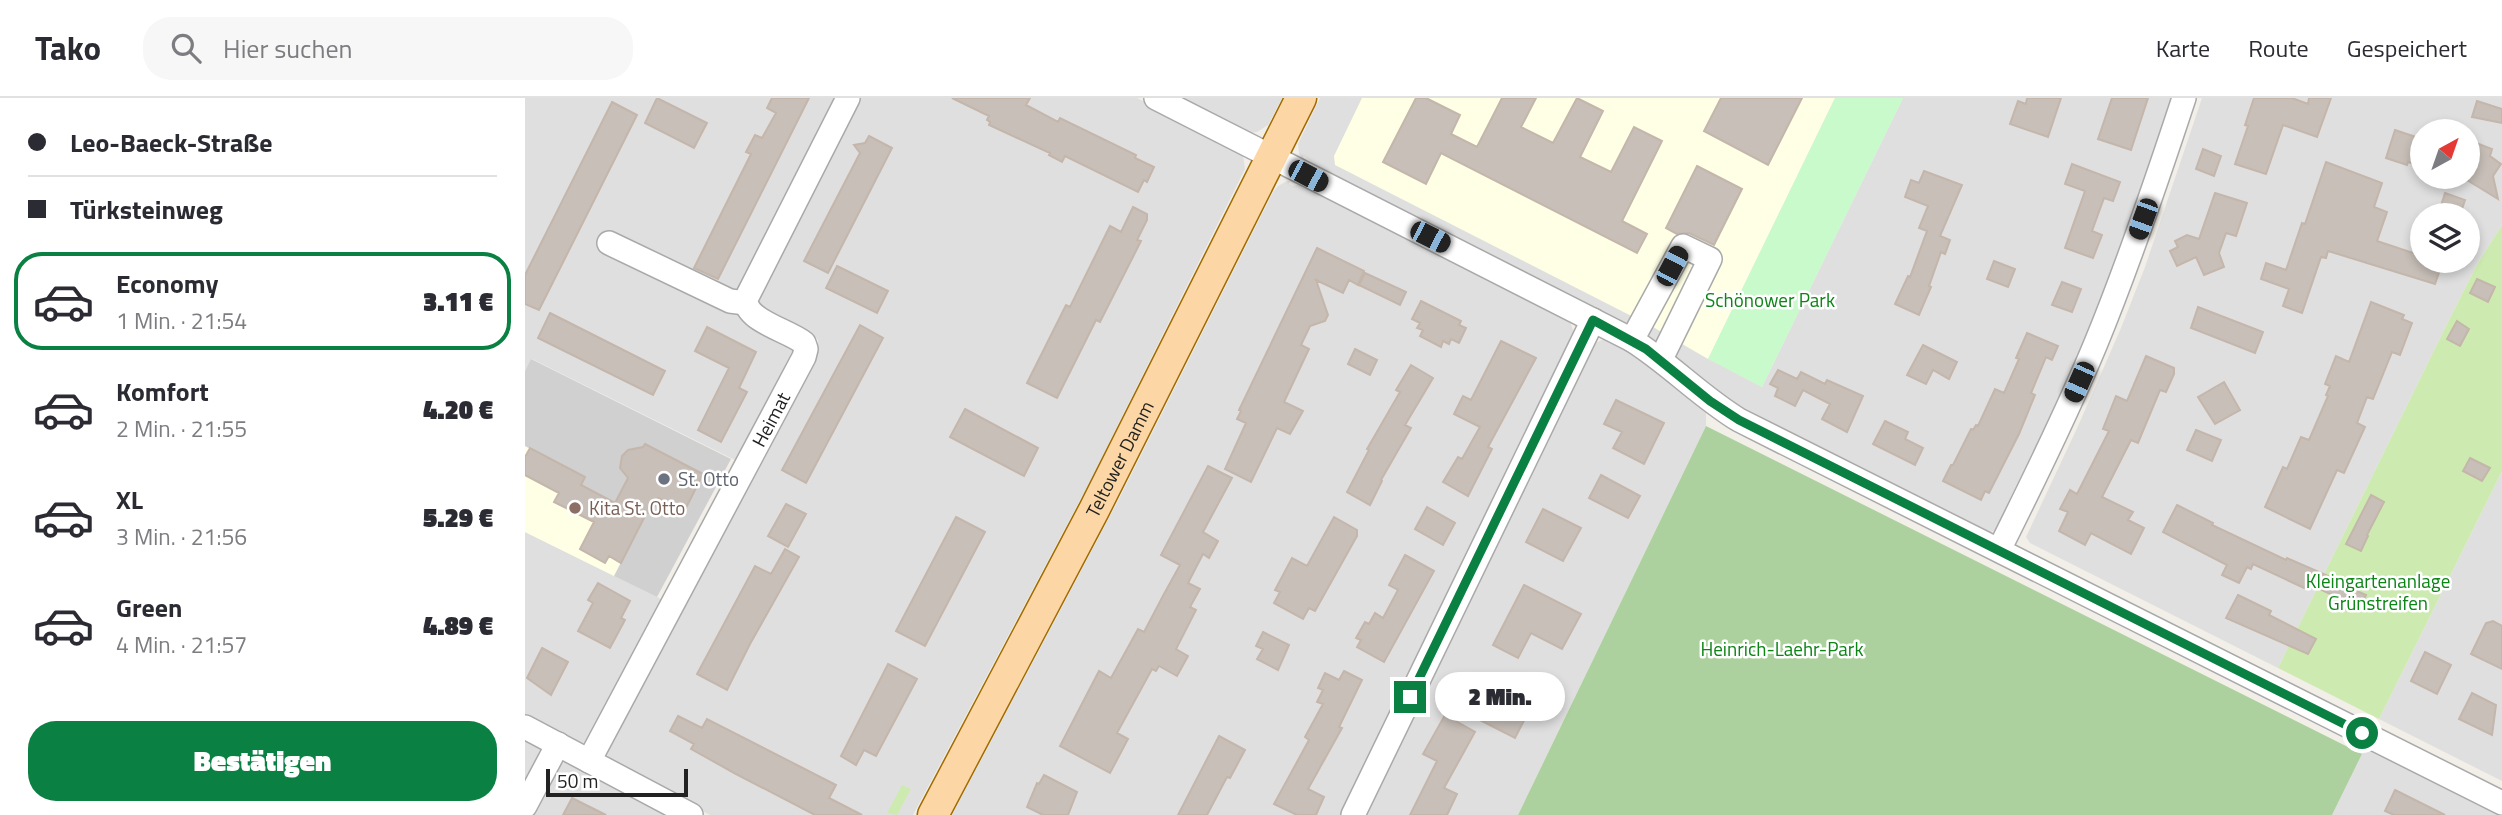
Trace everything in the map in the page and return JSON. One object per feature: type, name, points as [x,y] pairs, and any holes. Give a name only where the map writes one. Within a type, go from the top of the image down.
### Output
[{"type":"main road","name":"Teltower Damm","points":[[933,815],[1094,510],[1301,98]]},
{"type":"street","points":[[609,243],[730,301],[746,303],[748,293],[848,98]]},
{"type":"street","points":[[1156,98],[1632,340],[1661,359],[1710,401],[1739,420],[2502,803]]},
{"type":"street","points":[[1999,550],[2095,346],[2129,260],[2184,98]]},
{"type":"street","points":[[1632,340],[1683,246],[1710,259],[1661,359]]},
{"type":"street","name":"Heimat","points":[[589,761],[805,353],[804,343],[754,316],[746,303]]},
{"type":"street","points":[[1353,815],[1593,320]]},
{"type":"street","points":[[525,727],[691,815]]},
{"type":"street","points":[[525,806],[558,744]]},
{"type":"shaded area","points":[[525,98],[840,98],[739,314],[749,325],[792,346],[796,354],[739,462],[532,359],[525,371]]},
{"type":"shaded area","points":[[856,98],[1137,98],[1214,136],[1243,155],[1245,169],[1089,483],[913,815],[710,815],[611,763],[605,750],[818,345],[814,335],[756,305]]},
{"type":"shaded area","points":[[1175,98],[1282,98],[1268,125],[1257,132],[1248,133]]},
{"type":"shaded area","points":[[1320,98],[1835,98],[1708,358],[1762,387],[1903,98],[2175,98],[2145,189],[2077,365],[1997,530],[1987,533],[1743,412],[1316,171],[1318,167],[1299,154],[1298,144]]},
{"type":"shaded area","points":[[1362,98],[1835,98],[1708,359],[1653,327],[1335,165],[1334,156]]},
{"type":"shaded area","points":[[2202,98],[2502,98],[2502,225],[2480,260],[2480,203],[2410,203],[2410,273],[2473,273],[2278,668],[2030,543],[2026,537],[2121,328],[2145,267]]},
{"type":"shaded area","points":[[1287,181],[1293,186],[1306,189],[1308,186],[1569,319],[1574,333],[1343,815],[952,815],[1119,499],[1273,192]]},
{"type":"shaded area","points":[[1604,339],[1614,340],[1628,348],[1706,410],[1706,426],[1518,815],[1362,815],[1591,345]]},
{"type":"shaded area","points":[[531,359],[731,459],[657,597],[614,576],[644,518],[581,485],[585,477],[525,446],[525,371]]},
{"type":"shaded area","name":"Kita St. Otto","points":[[525,446],[585,477],[581,485],[644,518],[614,576],[525,532]]},
{"type":"shaded area","points":[[2502,471],[2502,781],[2379,719]]},
{"type":"shaded area","points":[[525,532],[665,601],[587,742],[579,744],[525,717]]},
{"type":"shaded area","points":[[525,736],[536,742],[542,754],[525,788]]},
{"type":"shaded area","points":[[2369,745],[2502,812],[2502,815],[2332,815]]},
{"type":"shaded area","points":[[567,761],[673,815],[530,815],[558,765]]},
{"type":"green space","name":"Schönower Park","points":[[1835,98],[1903,98],[1762,387],[1708,359]]},
{"type":"green space","name":"Kleingartenanlage Grünstreifen","points":[[2502,225],[2502,471],[2379,719],[2278,668],[2473,273],[2480,273],[2480,260]]},
{"type":"green space","name":"Heinrich-Laehr-Park","points":[[1706,426],[2362,754],[2332,815],[1518,815]]},
{"type":"green space","points":[[902,785],[911,789],[897,815],[887,813]]},
{"type":"building","points":[[657,98],[707,123],[694,148],[645,123]]},
{"type":"building","points":[[772,98],[809,98],[718,279],[694,268],[751,154],[746,152],[755,135],[762,138],[776,113],[767,108]]},
{"type":"building","points":[[952,98],[1030,98],[1026,105],[1058,122],[1060,118],[1136,155],[1135,158],[1154,167],[1147,182],[1144,180],[1138,192],[1065,156],[1062,162],[1049,155],[1050,153],[989,125],[989,116]]},
{"type":"building","points":[[1416,98],[1426,98],[1460,115],[1451,134],[1477,147],[1502,98],[1536,98],[1521,127],[1553,143],[1577,98],[1603,111],[1580,157],[1611,172],[1634,127],[1662,141],[1622,221],[1647,234],[1637,253],[1441,153],[1426,184],[1383,162]]},
{"type":"building","points":[[1721,98],[1802,98],[1768,165],[1704,131]]},
{"type":"building","points":[[2027,98],[2061,98],[2048,137],[2010,124],[2018,101],[2026,104]]},
{"type":"building","points":[[2112,98],[2148,98],[2131,150],[2098,139]]},
{"type":"building","points":[[2254,98],[2292,98],[2308,104],[2309,98],[2331,98],[2317,137],[2283,125],[2266,174],[2235,164]]},
{"type":"building","points":[[2477,101],[2502,109],[2502,123],[2472,117]]},
{"type":"building","points":[[612,102],[637,115],[539,310],[525,304],[525,275]]},
{"type":"building","points":[[2395,130],[2410,135],[2410,163],[2407,165],[2386,158]]},
{"type":"building","points":[[869,136],[892,148],[828,273],[804,261],[860,153],[854,145],[865,143]]},
{"type":"building","points":[[2480,144],[2492,149],[2490,156],[2501,164],[2493,176],[2498,199],[2480,188]]},
{"type":"building","points":[[2203,149],[2221,156],[2214,176],[2196,169]]},
{"type":"building","points":[[2326,162],[2382,183],[2374,207],[2387,212],[2377,241],[2410,252],[2410,273],[2439,273],[2435,284],[2328,251],[2326,258],[2321,257],[2302,313],[2283,306],[2289,289],[2261,279],[2266,263],[2286,270],[2302,223],[2305,224]]},
{"type":"building","points":[[2072,164],[2120,182],[2113,201],[2104,198],[2092,231],[2102,235],[2093,258],[2065,248],[2085,191],[2065,184]]},
{"type":"building","points":[[1697,166],[1742,189],[1714,245],[1689,233],[1677,234],[1666,228]]},
{"type":"building","points":[[1924,171],[1962,185],[1940,236],[1950,240],[1945,254],[1941,252],[1919,315],[1895,304],[1908,276],[1910,277],[1927,231],[1919,228],[1928,206],[1905,197],[1911,180],[1919,183]]},
{"type":"building","points":[[2215,193],[2247,203],[2236,236],[2226,233],[2219,253],[2224,267],[2204,275],[2196,257],[2177,266],[2170,251],[2178,247],[2175,241],[2187,235],[2199,239]]},
{"type":"building","points":[[2445,193],[2465,200],[2464,203],[2442,203]]},
{"type":"building","points":[[1133,207],[1147,214],[1147,220],[1137,240],[1141,241],[1100,322],[1096,320],[1057,398],[1027,383],[1066,305],[1070,307],[1110,226],[1121,232]]},
{"type":"building","points":[[1317,248],[1364,271],[1358,285],[1349,280],[1343,293],[1316,280],[1328,315],[1325,321],[1310,326],[1301,345],[1309,349],[1284,402],[1303,411],[1290,434],[1277,428],[1251,482],[1225,469],[1246,423],[1237,419],[1241,411],[1239,410]]},
{"type":"building","points":[[1994,261],[2015,269],[2008,287],[1987,279]]},
{"type":"building","points":[[837,266],[888,291],[877,313],[826,288]]},
{"type":"building","points":[[1365,273],[1406,292],[1400,305],[1359,285]]},
{"type":"building","points":[[2477,279],[2495,287],[2488,302],[2470,293]]},
{"type":"building","points":[[2062,282],[2081,289],[2072,312],[2052,305]]},
{"type":"building","points":[[1421,301],[1461,321],[1459,325],[1466,328],[1459,343],[1451,339],[1449,344],[1443,341],[1441,347],[1420,336],[1423,330],[1417,328],[1420,323],[1412,319]]},
{"type":"building","points":[[2371,302],[2404,315],[2402,319],[2412,323],[2400,355],[2392,352],[2373,399],[2367,397],[2357,423],[2365,427],[2344,473],[2337,470],[2310,529],[2265,507],[2283,467],[2287,469],[2301,437],[2309,440],[2328,396],[2326,395],[2330,386],[2325,384],[2336,356],[2349,362]]},
{"type":"building","points":[[2198,307],[2263,332],[2255,353],[2191,328]]},
{"type":"building","points":[[550,313],[665,371],[653,395],[538,338]]},
{"type":"building","points":[[2457,321],[2469,329],[2460,346],[2447,339]]},
{"type":"building","points":[[860,325],[883,338],[806,483],[782,470]]},
{"type":"building","points":[[707,327],[756,352],[739,388],[747,392],[721,442],[698,430],[729,368],[695,351]]},
{"type":"building","points":[[2027,333],[2058,346],[2052,360],[2046,357],[2031,393],[2035,395],[2019,434],[1989,493],[1985,491],[1981,500],[1943,481],[1971,429],[1978,426],[1995,389],[2004,393]]},
{"type":"building","points":[[1501,341],[1536,358],[1488,447],[1492,449],[1468,496],[1443,482],[1458,457],[1462,459],[1480,427],[1454,414],[1463,396],[1471,400]]},
{"type":"building","points":[[1923,345],[1957,362],[1949,379],[1933,370],[1926,384],[1907,375]]},
{"type":"building","points":[[1355,349],[1377,360],[1370,375],[1348,364]]},
{"type":"building","points":[[2146,356],[2174,368],[2174,374],[2166,392],[2160,390],[2138,443],[2131,440],[2102,497],[2133,512],[2128,520],[2144,528],[2131,554],[2091,533],[2085,545],[2059,531],[2068,512],[2060,509],[2070,490],[2077,494],[2109,431],[2103,429],[2116,396],[2127,401]]},
{"type":"building","points":[[1411,365],[1433,378],[1405,425],[1411,428],[1370,505],[1347,492],[1369,450],[1367,449],[1400,392],[1396,390]]},
{"type":"building","points":[[1778,370],[1797,379],[1801,372],[1825,384],[1827,380],[1863,396],[1847,432],[1822,419],[1830,404],[1803,390],[1795,406],[1775,396],[1778,388],[1770,384]]},
{"type":"building","points":[[2224,382],[2240,410],[2215,424],[2198,397]]},
{"type":"building","points":[[1616,400],[1664,423],[1644,464],[1613,448],[1622,432],[1604,424]]},
{"type":"building","points":[[965,409],[1038,448],[1024,476],[950,437]]},
{"type":"building","points":[[1885,421],[1908,432],[1905,439],[1923,448],[1915,465],[1873,444]]},
{"type":"building","points":[[2196,430],[2221,440],[2212,461],[2187,450]]},
{"type":"building","points":[[645,444],[703,474],[684,512],[658,498],[651,514],[647,512],[621,563],[609,556],[605,563],[580,549],[594,522],[554,502],[559,493],[525,475],[525,457],[530,448],[585,477],[581,485],[615,503],[628,478],[620,468],[622,456],[628,450],[643,447]]},
{"type":"building","points":[[2470,458],[2490,468],[2482,481],[2463,471]]},
{"type":"building","points":[[1208,466],[1232,478],[1203,532],[1218,541],[1209,558],[1203,554],[1188,583],[1200,589],[1190,607],[1196,610],[1176,649],[1188,656],[1177,676],[1159,666],[1156,671],[1152,669],[1117,733],[1128,739],[1110,773],[1060,746],[1099,671],[1111,678],[1138,629],[1144,632],[1180,565],[1161,555]]},
{"type":"building","points":[[1601,475],[1640,496],[1628,518],[1589,498]]},
{"type":"building","points":[[2371,495],[2384,502],[2361,551],[2346,544]]},
{"type":"building","points":[[786,504],[806,514],[788,547],[768,536]]},
{"type":"building","points":[[2177,505],[2286,560],[2287,558],[2351,586],[2350,588],[2366,595],[2360,608],[2307,583],[2304,588],[2253,564],[2251,569],[2247,567],[2239,583],[2222,575],[2227,565],[2163,532]]},
{"type":"building","points":[[1427,507],[1455,523],[1443,545],[1415,529]]},
{"type":"building","points":[[1543,509],[1581,528],[1563,561],[1526,542]]},
{"type":"building","points":[[956,517],[985,532],[925,646],[896,631]]},
{"type":"building","points":[[1334,517],[1357,530],[1357,536],[1315,611],[1309,608],[1303,619],[1274,603],[1280,592],[1275,590],[1292,558],[1307,566]]},
{"type":"building","points":[[785,549],[799,557],[727,690],[697,674],[755,566],[771,574]]},
{"type":"building","points":[[1405,555],[1434,571],[1384,662],[1357,647],[1361,640],[1356,638],[1365,622],[1369,624],[1375,613],[1383,618],[1398,590],[1389,585]]},
{"type":"building","points":[[598,583],[630,601],[621,618],[625,620],[610,648],[578,631],[593,603],[588,600]]},
{"type":"building","points":[[1524,585],[1581,614],[1562,649],[1531,633],[1518,658],[1493,645]]},
{"type":"building","points":[[2238,595],[2271,611],[2269,615],[2316,639],[2308,654],[2226,618]]},
{"type":"building","points":[[2493,621],[2502,626],[2502,669],[2471,654],[2486,623]]},
{"type":"building","points":[[1263,632],[1289,645],[1278,670],[1257,659],[1263,649],[1256,646]]},
{"type":"building","points":[[542,648],[568,662],[551,695],[527,678]]},
{"type":"building","points":[[2425,652],[2451,665],[2437,694],[2411,681]]},
{"type":"building","points":[[888,664],[917,679],[876,756],[864,750],[856,765],[841,756]]},
{"type":"building","points":[[1344,671],[1362,680],[1339,727],[1342,728],[1308,789],[1324,797],[1316,815],[1297,815],[1274,804],[1309,740],[1305,737],[1323,704],[1317,702],[1323,690],[1318,688],[1325,673],[1339,680]]},
{"type":"building","points":[[1494,680],[1534,701],[1515,738],[1474,717]]},
{"type":"building","points":[[2472,693],[2496,705],[2492,735],[2459,719]]},
{"type":"building","points":[[1445,715],[1475,732],[1444,788],[1457,794],[1447,815],[1410,815],[1437,761],[1423,754]]},
{"type":"building","points":[[678,716],[702,728],[707,719],[836,785],[829,798],[862,815],[815,815],[736,774],[691,749],[694,744],[670,731]]},
{"type":"building","points":[[1219,736],[1245,750],[1207,815],[1178,815]]},
{"type":"building","points":[[1044,775],[1077,792],[1068,815],[1043,815],[1027,807],[1037,783],[1039,784]]},
{"type":"building","points":[[2395,790],[2445,815],[2394,815],[2385,811]]},
{"type":"building","points":[[572,798],[606,815],[563,815]]},
{"type":"place","name":"St. Otto","points":[[664,479]]},
{"type":"place","name":"Kita St. Otto","points":[[575,508]]},
{"type":"route","points":[[1410,697],[1593,320],[1661,359],[1697,391],[1739,420],[2362,733]]}]
